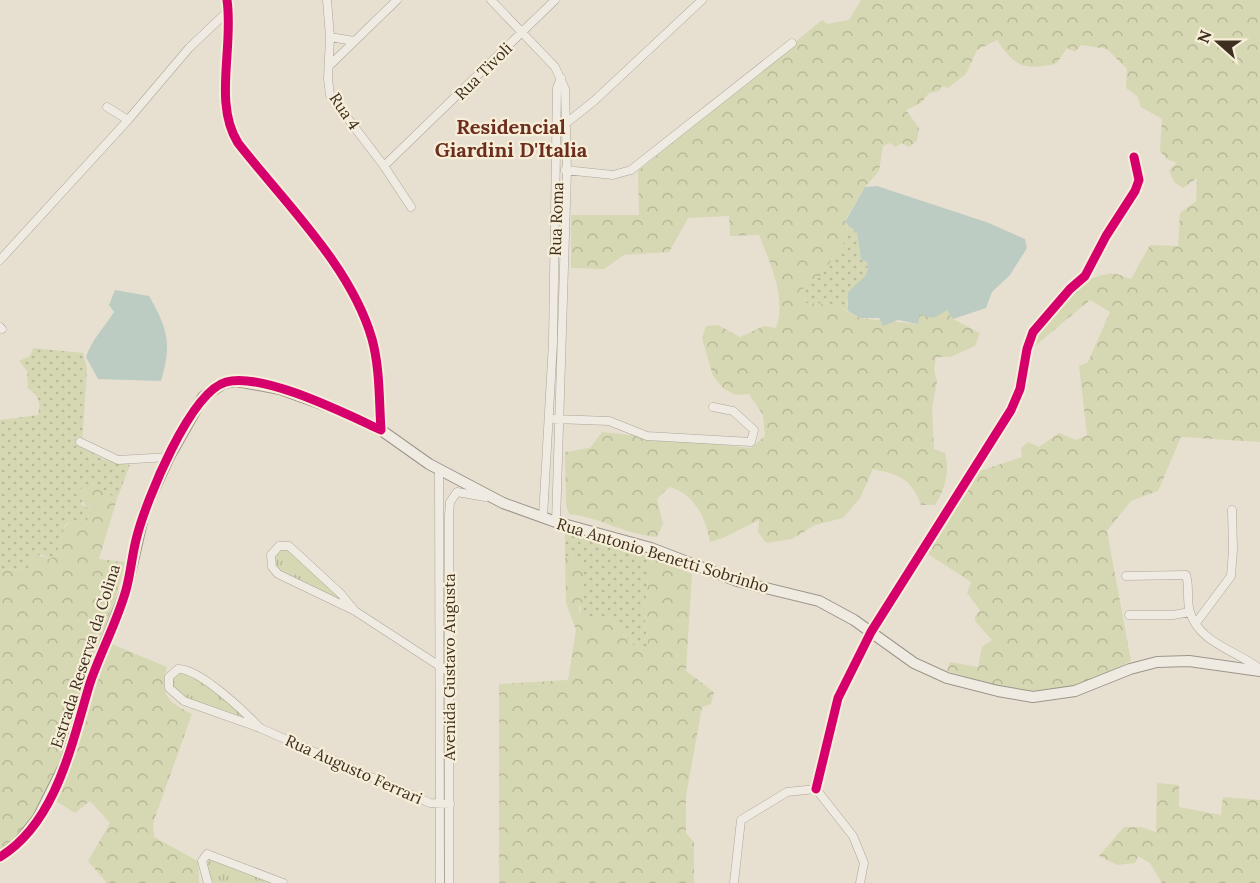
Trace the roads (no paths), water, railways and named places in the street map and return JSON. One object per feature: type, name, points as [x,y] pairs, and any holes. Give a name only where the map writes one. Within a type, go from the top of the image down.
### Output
[{"type":"street","name":"Rua 4","points":[[327,0],[330,37],[330,95],[384,166],[411,207]]},
{"type":"street","points":[[329,66],[397,0]]},
{"type":"street","points":[[491,0],[555,67],[561,78]]},
{"type":"street","name":"Rua Tivoli","points":[[384,166],[555,0]]},
{"type":"street","points":[[558,126],[566,123],[594,101],[702,0]]},
{"type":"street","points":[[0,260],[128,120],[228,5]]},
{"type":"street","points":[[228,5],[225,110],[227,122],[238,143],[330,257],[363,315],[376,356],[381,430]]},
{"type":"street","points":[[330,37],[354,41]]},
{"type":"street","points":[[557,170],[613,175],[631,170],[792,43]]},
{"type":"street","name":"Rua Roma","points":[[556,522],[567,171],[565,89],[561,78]]},
{"type":"street","name":"Rua Roma","points":[[543,518],[553,342],[557,88],[561,78]]},
{"type":"street","points":[[107,107],[128,120]]},
{"type":"street","points":[[816,789],[838,698],[870,632],[1011,410],[1020,389],[1027,349],[1033,332],[1084,276],[1106,236],[1128,204],[1139,180],[1134,157]]},
{"type":"street","points":[[553,342],[563,342]]},
{"type":"street","name":"Estrada Reserva da Colina","points":[[0,858],[18,843],[38,818],[65,764],[92,680],[127,587],[145,509],[169,457],[203,397],[224,382],[236,381],[280,389],[333,408],[381,430]]},
{"type":"street","points":[[550,419],[609,421],[647,436],[751,442],[754,430],[738,413],[713,407]]},
{"type":"street","name":"Rua Antonio Benetti Sobrinho","points":[[381,430],[439,470],[495,500],[543,518],[632,543],[737,581],[819,601],[929,671],[1014,695],[1053,696],[1075,691],[1143,665],[1173,660],[1242,666],[1260,670]]},
{"type":"street","points":[[80,442],[118,460],[169,457]]},
{"type":"street","name":"Avenida Gustavo Augusta","points":[[439,470],[440,883]]},
{"type":"street","name":"Avenida Gustavo Augusta","points":[[449,883],[450,502],[457,492],[495,500]]},
{"type":"street","points":[[1196,623],[1231,576],[1232,510]]},
{"type":"street","points":[[355,611],[341,594],[289,546],[279,546],[271,555],[272,567],[278,574],[355,611],[441,669],[450,672]]},
{"type":"street","points":[[1126,576],[1186,575],[1190,612],[1208,639],[1245,657],[1260,670]]},
{"type":"street","points":[[1129,615],[1173,615],[1190,612]]},
{"type":"street","name":"Rua Augusto Ferrari","points":[[260,728],[236,704],[190,672],[178,669],[169,677],[169,688],[177,698],[260,728],[430,802],[450,804]]},
{"type":"street","points":[[735,883],[741,820],[786,792],[816,789]]},
{"type":"street","points":[[816,789],[853,836],[864,863],[860,883]]},
{"type":"street","points":[[208,883],[202,861],[207,854],[284,883]]},
{"type":"district","name":"Residencial Giardini D'Italia","points":[[511,138]]}]
